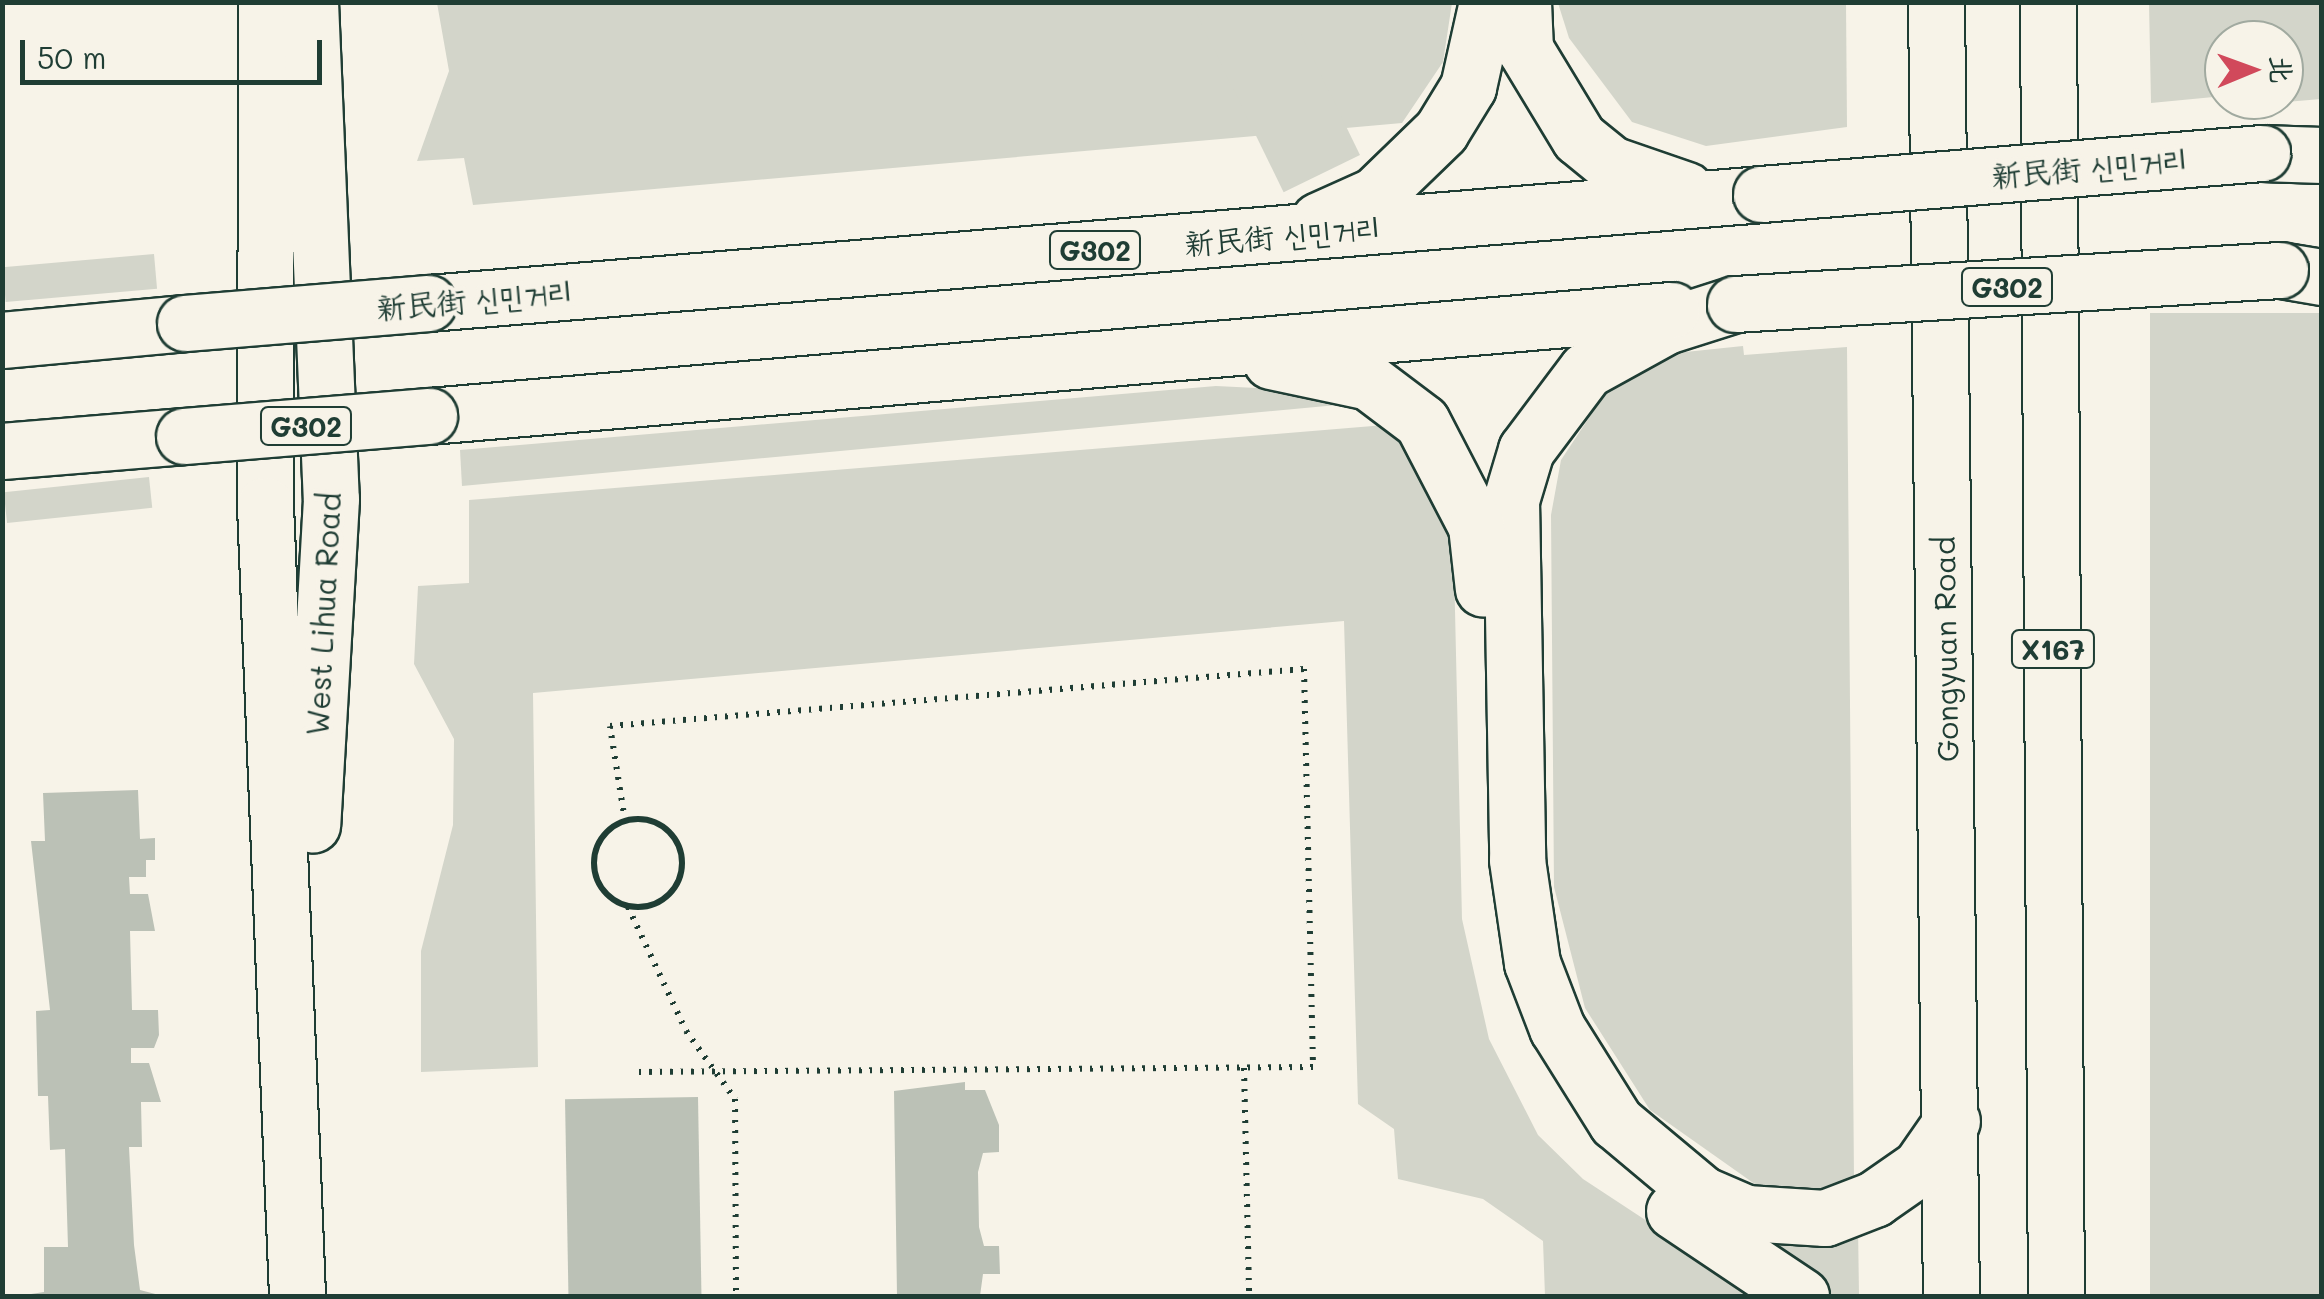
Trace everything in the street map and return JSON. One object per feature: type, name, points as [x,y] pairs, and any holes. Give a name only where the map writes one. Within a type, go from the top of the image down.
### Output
[{"type":"main road","name":"West Lihua Road","points":[[266,2],[265,505],[296,1106],[298,1296]]},
{"type":"main road","name":"West Lihua Road","points":[[296,1106],[331,499],[310,2]]},
{"type":"main road","points":[[1284,235],[1375,195],[1441,131],[1468,87],[1488,2]]},
{"type":"main road","points":[[1523,2],[1524,49],[1579,138],[1654,184],[1743,195]]},
{"type":"main road","name":"Gongyuan Road","points":[[1936,2],[1952,1121],[1951,1296]]},
{"type":"main road","name":"X167","points":[[2048,2],[2056,1296]]},
{"type":"main road","name":"新民街 신민거리","points":[[2,340],[2262,153],[2322,155]]},
{"type":"main road","name":"G302","points":[[2,451],[1734,304],[2308,271]]},
{"type":"main road","points":[[1734,304],[1666,326],[1586,370],[1526,450],[1516,483],[1517,860],[1532,963],[1557,1028],[1616,1122],[1702,1194],[1746,1213],[1825,1218],[1874,1199],[1920,1167],[1952,1121]]},
{"type":"main road","points":[[1184,350],[1369,382],[1406,406],[1443,449],[1482,558],[1488,900],[1517,1025],[1564,1106],[1621,1166],[1801,1296]]},
{"type":"path","points":[[625,821],[610,726],[1304,669],[1313,1068],[637,1072]]},
{"type":"path","points":[[628,907],[668,896],[682,858],[660,824],[625,821],[605,834],[594,862],[603,891],[628,907],[686,1031],[720,1071],[735,1099],[736,1296]]},
{"type":"path","points":[[1244,1068],[1249,1296]]},
{"type":"shaded area","points":[[1191,2],[1285,2],[1360,155],[1284,192]]},
{"type":"shaded area","points":[[1452,2],[1443,62],[1402,123],[473,205],[464,158],[417,161],[449,71],[437,3]]},
{"type":"shaded area","points":[[1558,3],[1846,3],[1847,127],[1706,146],[1632,122],[1569,38]]},
{"type":"shaded area","points":[[2149,3],[2321,3],[2321,99],[2304,101],[2304,20],[2204,20],[2204,98],[2151,103]]},
{"type":"shaded area","points":[[154,254],[157,289],[6,302],[3,267]]},
{"type":"shaded area","points":[[2150,313],[2321,313],[2321,1296],[2150,1296]]},
{"type":"shaded area","points":[[1743,346],[1744,355],[1847,347],[1854,1179],[1816,1191],[1759,1187],[1650,1110],[1585,1008],[1554,887],[1551,515],[1561,460],[1612,383],[1666,354]]},
{"type":"shaded area","points":[[1216,386],[1280,389],[1337,405],[462,486],[460,450]]},
{"type":"shaded area","points":[[1385,425],[1412,454],[1447,523],[1454,566],[1462,919],[1489,1039],[1538,1135],[1583,1179],[1761,1296],[1545,1296],[1543,1241],[1483,1199],[1398,1179],[1394,1129],[1358,1104],[1344,621],[533,693],[538,1067],[421,1072],[421,951],[453,825],[454,739],[414,664],[418,586],[469,583],[469,500]]},
{"type":"shaded area","points":[[149,477],[152,508],[7,523],[4,492]]},
{"type":"shaded area","points":[[1858,1226],[1859,1296],[1833,1296],[1775,1254],[1781,1242]]},
{"type":"building","points":[[138,790],[140,839],[155,838],[155,860],[146,860],[146,877],[129,877],[130,894],[148,894],[155,931],[130,931],[132,1010],[158,1010],[159,1035],[154,1048],[131,1048],[131,1063],[149,1063],[161,1102],[141,1102],[142,1147],[129,1147],[140,1290],[163,1296],[18,1296],[44,1292],[44,1247],[68,1247],[65,1149],[50,1150],[48,1096],[38,1096],[36,1011],[50,1010],[31,841],[45,841],[43,793]]},
{"type":"building","points":[[965,1082],[965,1090],[985,1090],[999,1125],[999,1152],[983,1153],[978,1172],[979,1227],[984,1246],[999,1246],[1000,1274],[983,1274],[980,1296],[897,1296],[894,1091]]},
{"type":"building","points":[[698,1097],[701,1296],[568,1296],[565,1099]]}]
